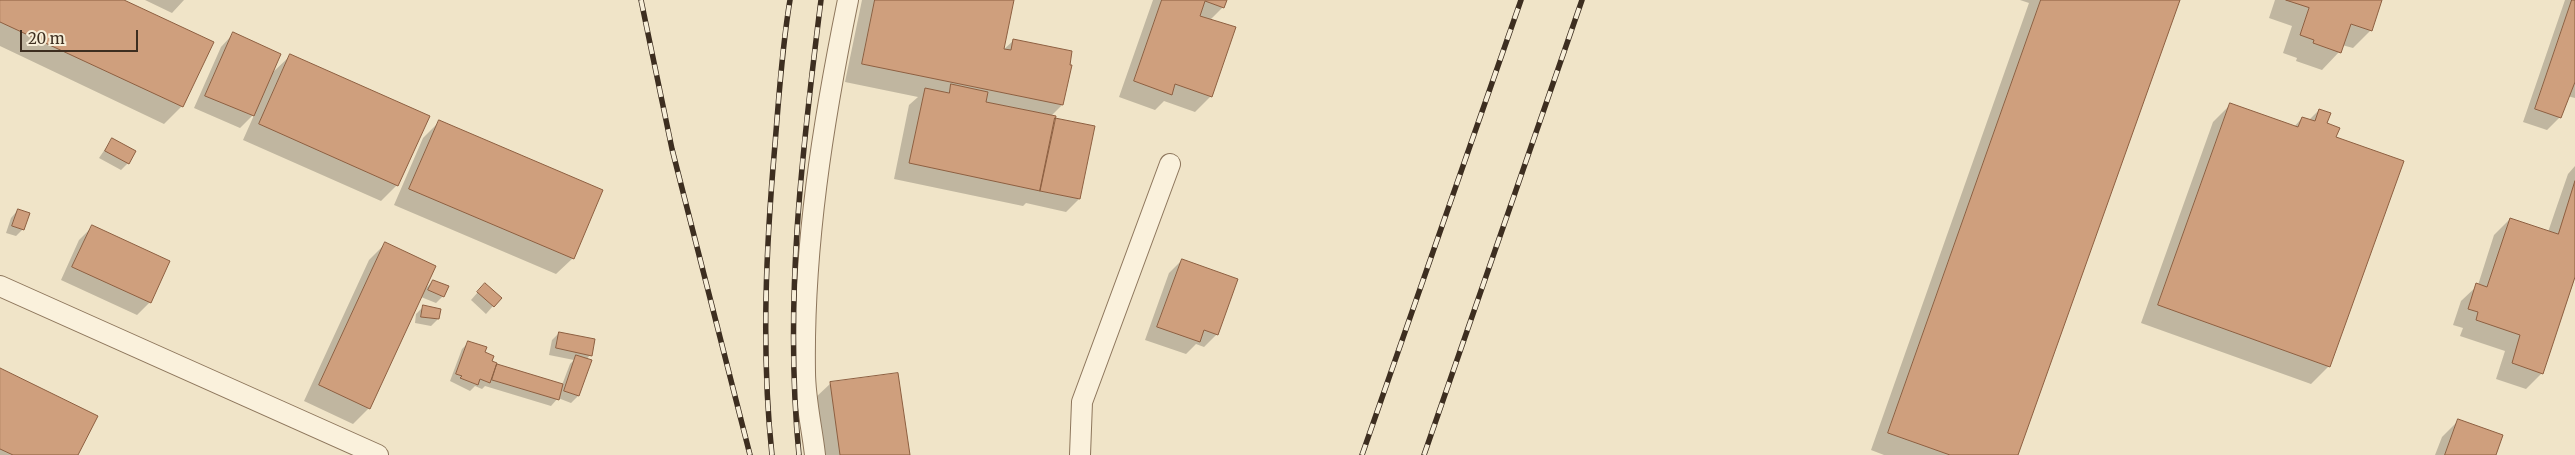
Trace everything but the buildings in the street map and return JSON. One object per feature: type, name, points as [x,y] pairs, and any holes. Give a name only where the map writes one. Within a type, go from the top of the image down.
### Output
[{"type":"lane","points":[[815,455],[805,374],[810,243],[835,64],[848,0]]},
{"type":"lane","points":[[1080,455],[1082,402],[1170,164]]},
{"type":"lane","points":[[0,286],[378,455]]},
{"type":"railway","points":[[641,0],[672,149],[750,455]]},
{"type":"railway","points":[[772,455],[767,377],[767,260],[779,90],[790,0]]},
{"type":"railway","points":[[799,455],[793,341],[794,284],[807,113],[821,0]]},
{"type":"railway","points":[[1362,455],[1521,0]]},
{"type":"railway","points":[[1424,455],[1582,0]]}]
